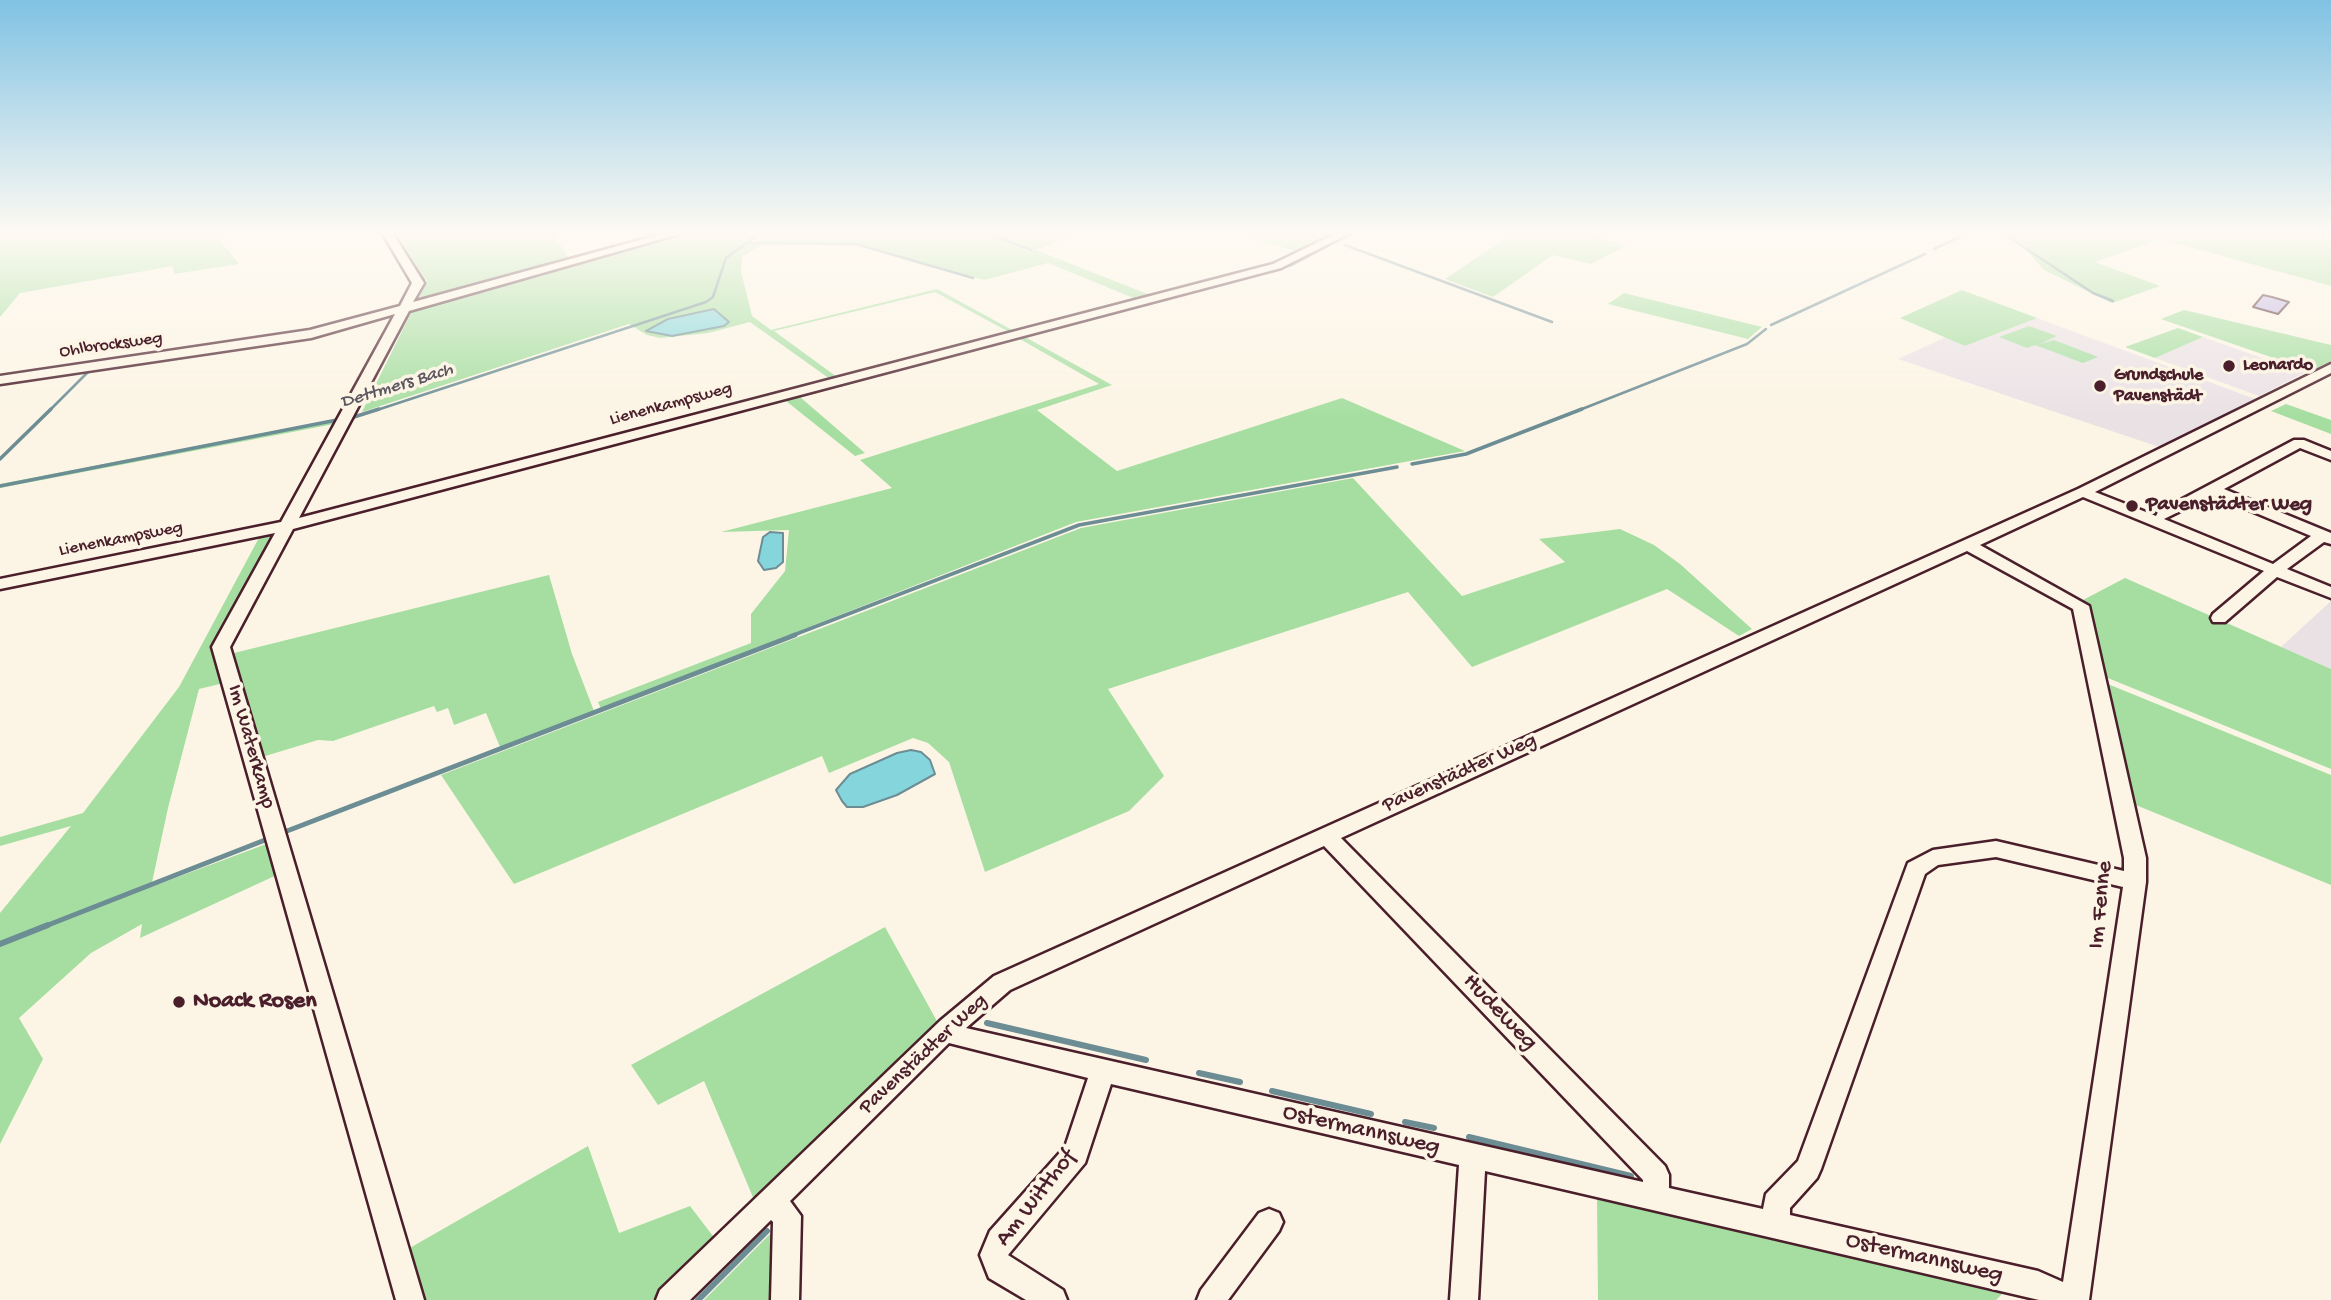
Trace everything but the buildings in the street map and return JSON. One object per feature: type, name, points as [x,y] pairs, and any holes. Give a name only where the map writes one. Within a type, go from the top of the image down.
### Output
[{"type":"street","name":"Im Waterkamp","points":[[410,1300],[221,647],[412,295]]},
{"type":"street","name":"Ohlbrocksweg","points":[[0,380],[288,339],[456,295]]},
{"type":"street","name":"Lienenkampsweg","points":[[0,584],[285,526],[1168,295]]},
{"type":"street","name":"Pavenstädter Weg","points":[[670,1300],[948,1028],[1002,983],[2083,492],[2331,368]]},
{"type":"street","points":[[2163,515],[2299,443],[2331,456]]},
{"type":"street","points":[[2212,489],[2327,537]]},
{"type":"street","points":[[2083,492],[2331,593]]},
{"type":"street","points":[[2219,618],[2274,570],[2327,537]]},
{"type":"street","name":"Im Fenne","points":[[1967,544],[2081,606],[2135,858],[2135,882],[2072,1300]]},
{"type":"street","name":"Hudeweg","points":[[1326,835],[1656,1175],[1656,1199]]},
{"type":"street","points":[[1777,1225],[1776,1203],[1808,1169],[1916,869],[1933,858],[1996,849],[2135,882]]},
{"type":"street","name":"Ostermannsweg","points":[[948,1028],[960,1037],[1103,1071],[2038,1285],[2072,1300]]},
{"type":"street","name":"Am Witthof","points":[[1053,1300],[999,1268],[994,1255],[1000,1241],[1076,1154],[1103,1071]]},
{"type":"street","points":[[1464,1300],[1473,1157]]},
{"type":"street","points":[[772,1203],[787,1216],[785,1300]]},
{"type":"street","points":[[1211,1300],[1269,1223]]},
{"type":"shaded area","name":"Grundschule Pavenstädt","points":[[2037,318],[2255,399],[2159,447],[1898,359],[1946,337],[1965,346]]},
{"type":"shaded area","name":"Leonardo","points":[[2203,337],[2304,373],[2259,396],[2155,358]]},
{"type":"shaded area","points":[[2331,601],[2331,669],[2281,647]]},
{"type":"green space","points":[[0,295],[19,295],[0,317]]},
{"type":"green space","points":[[420,295],[444,295],[417,302]]},
{"type":"green space","points":[[464,295],[747,295],[752,316],[771,330],[914,295],[924,295],[774,331],[837,377],[830,379],[750,322],[708,333],[660,338],[647,335],[629,324],[362,412],[413,309]]},
{"type":"green space","points":[[940,295],[947,295],[1014,331],[1009,332]]},
{"type":"green space","points":[[1125,295],[1150,295],[1136,299]]},
{"type":"green space","points":[[1622,295],[1631,295],[1762,327],[1748,339],[1608,304]]},
{"type":"green space","points":[[1952,295],[1974,295],[2037,318],[1965,346],[1900,318]]},
{"type":"green space","points":[[2095,295],[2136,295],[2112,303]]},
{"type":"green space","points":[[2184,310],[2331,345],[2331,361],[2311,371],[2161,319]]},
{"type":"green space","points":[[2029,326],[2057,336],[2040,344],[2054,340],[2098,357],[2083,363],[2035,345],[2027,348],[1999,337]]},
{"type":"green space","points":[[2178,328],[2203,337],[2155,358],[2125,347]]},
{"type":"green space","points":[[1025,337],[1112,385],[1037,410],[1117,471],[1342,398],[1465,451],[1076,522],[601,709],[598,702],[751,643],[751,614],[785,571],[789,530],[721,532],[892,488],[860,460],[1099,384],[1018,338]]},
{"type":"green space","points":[[800,397],[865,453],[855,456],[786,401]]},
{"type":"green space","points":[[2286,404],[2331,420],[2331,434],[2271,411]]},
{"type":"green space","points":[[336,419],[334,424],[0,488],[0,484]]},
{"type":"green space","points":[[1353,478],[1462,596],[1565,562],[1539,539],[1620,529],[1654,545],[1680,564],[1752,629],[1739,636],[1667,589],[1472,667],[1408,592],[1108,689],[1164,776],[1129,811],[985,872],[949,762],[928,743],[913,738],[829,773],[822,756],[514,884],[441,775],[1081,528]]},
{"type":"green space","points":[[261,534],[273,535],[212,650],[224,683],[199,689],[151,887],[269,843],[279,874],[140,938],[142,924],[91,953],[19,1018],[43,1059],[0,1144],[0,913],[71,826],[0,846],[0,837],[83,813],[179,687]]},
{"type":"green space","points":[[549,575],[572,654],[594,711],[500,747],[486,713],[454,725],[448,708],[437,712],[434,706],[333,741],[318,740],[262,757],[230,654]]},
{"type":"green space","points":[[2125,578],[2331,669],[2331,769],[2098,674],[2081,601]]},
{"type":"green space","points":[[2098,680],[2331,775],[2331,885],[2126,801]]},
{"type":"green space","points":[[885,927],[938,1023],[755,1202],[704,1081],[658,1105],[631,1065]]},
{"type":"green space","points":[[588,1146],[619,1233],[690,1206],[716,1240],[652,1300],[424,1300],[408,1249]]},
{"type":"green space","points":[[1597,1198],[1802,1247],[2006,1290],[1996,1300],[1598,1300]]},
{"type":"green space","points":[[777,1227],[773,1300],[704,1300]]},
{"type":"water","points":[[714,309],[729,322],[724,326],[672,336],[646,331],[668,319]]},
{"type":"water","points":[[770,532],[783,533],[783,562],[776,568],[764,570],[758,561],[763,537]]},
{"type":"water","points":[[911,750],[921,752],[930,760],[935,774],[897,795],[863,807],[847,807],[842,801],[836,790],[850,774],[897,753]]},
{"type":"waterway","points":[[415,300],[417,295]]},
{"type":"waterway","name":"Dettmers Bach","points":[[374,411],[706,302],[714,295]]},
{"type":"waterway","points":[[1172,297],[1181,295]]},
{"type":"waterway","points":[[1479,295],[1552,322]]},
{"type":"waterway","points":[[1771,325],[1837,295]]},
{"type":"waterway","points":[[2097,295],[2113,301]]},
{"type":"waterway","points":[[356,411],[409,311]]},
{"type":"waterway","points":[[1577,411],[1747,344],[1766,329]]},
{"type":"waterway","points":[[789,399],[981,347]]},
{"type":"waterway","points":[[51,409],[88,372]]},
{"type":"waterway","points":[[0,459],[51,409]]},
{"type":"waterway","points":[[308,500],[357,409]]},
{"type":"waterway","name":"Dettmers Bach","points":[[354,417],[379,409]]},
{"type":"waterway","points":[[1412,464],[1466,454],[1582,409]]},
{"type":"waterway","name":"Dettmers Bach","points":[[0,486],[342,419]]},
{"type":"waterway","points":[[791,636],[1079,525],[1397,467]]},
{"type":"waterway","points":[[287,831],[795,635]]},
{"type":"waterway","points":[[43,927],[265,840]]},
{"type":"waterway","points":[[0,944],[48,925]]},
{"type":"waterway","points":[[987,1023],[1146,1060]]},
{"type":"waterway","points":[[1199,1073],[1240,1082]]},
{"type":"waterway","points":[[1272,1091],[1371,1114]]},
{"type":"waterway","points":[[1405,1122],[1434,1128]]},
{"type":"waterway","points":[[1469,1137],[1631,1176]]},
{"type":"waterway","points":[[698,1300],[767,1231]]},
{"type":"place","name":"Leonardo","points":[[2229,366]]},
{"type":"place","name":"Grundschule Pavenstädt","points":[[2100,386]]},
{"type":"place","name":"Pavenstädter Weg","points":[[2132,506]]},
{"type":"place","name":"Noack Rosen","points":[[179,1002]]}]
